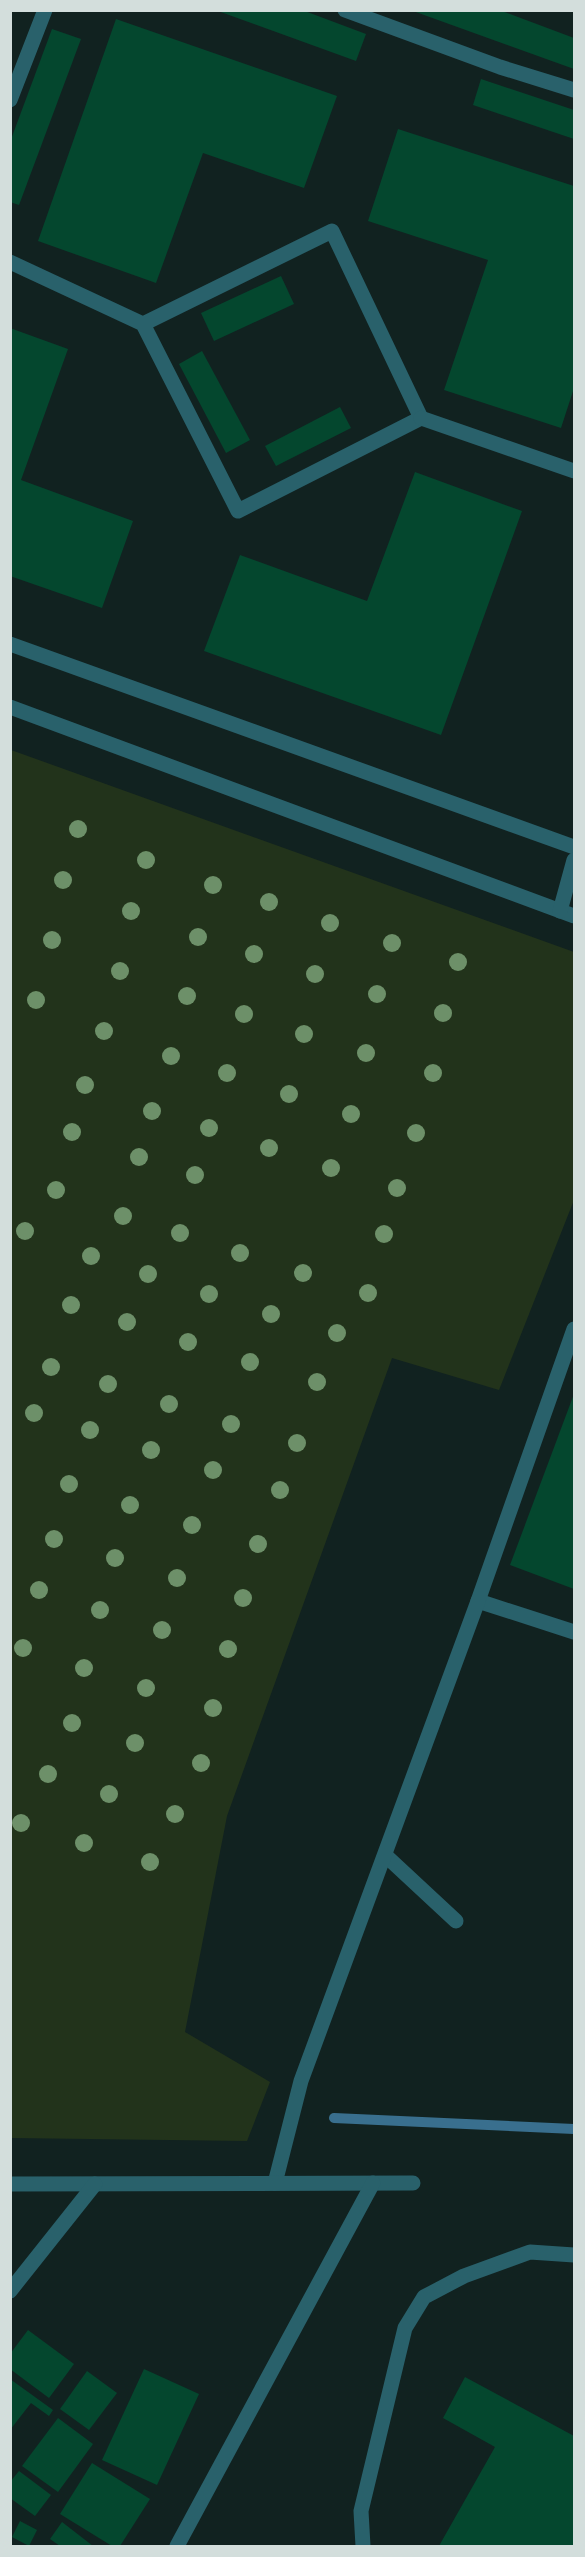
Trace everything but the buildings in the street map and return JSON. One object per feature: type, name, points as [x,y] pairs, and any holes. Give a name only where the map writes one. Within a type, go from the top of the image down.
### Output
[{"type":"street","points":[[10,100],[45,10]]},
{"type":"street","points":[[345,10],[500,67],[574,90]]},
{"type":"street","points":[[143,324],[332,231],[421,418],[574,471]]},
{"type":"street","points":[[10,262],[143,324],[238,511],[421,418]]},
{"type":"street","points":[[10,644],[574,847]]},
{"type":"street","points":[[10,707],[567,914],[574,860]]},
{"type":"street","points":[[275,2183],[301,2081],[478,1601],[574,1329]]},
{"type":"street","points":[[478,1601],[574,1632]]},
{"type":"street","points":[[385,1855],[456,1921]]},
{"type":"street","points":[[177,2547],[373,2183]]},
{"type":"street","points":[[10,2184],[413,2183]]},
{"type":"street","points":[[10,2290],[95,2184]]},
{"type":"street","points":[[363,2547],[361,2511],[405,2328],[424,2297],[464,2276],[530,2252],[574,2255]]},
{"type":"green space","points":[[11,750],[574,952],[574,1200],[499,1390],[392,1358],[227,1816],[185,2032],[270,2082],[247,2141],[11,2138]]},
{"type":"waterway","points":[[334,2118],[574,2129]]}]
